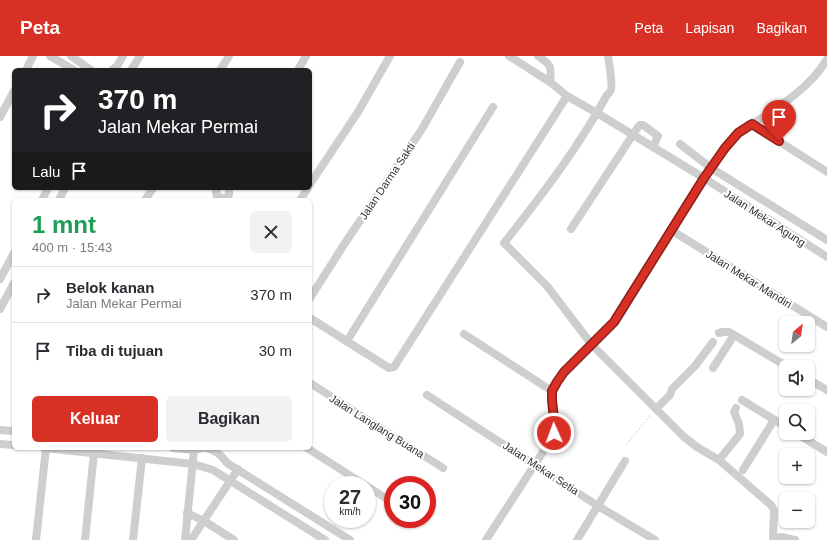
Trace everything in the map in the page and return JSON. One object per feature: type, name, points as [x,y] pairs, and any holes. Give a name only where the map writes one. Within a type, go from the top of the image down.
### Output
[{"type":"street","points":[[27,68],[33,56]]},
{"type":"street","points":[[50,56],[71,68]]},
{"type":"street","points":[[71,56],[88,68]]},
{"type":"street","points":[[114,68],[123,56]]},
{"type":"street","points":[[132,68],[140,56]]},
{"type":"street","points":[[221,68],[228,56]]},
{"type":"street","points":[[299,68],[306,56]]},
{"type":"street","points":[[312,181],[358,112],[390,56]]},
{"type":"street","name":"Jalan Mekar Agung","points":[[509,56],[550,82],[567,96],[633,134],[827,257]]},
{"type":"street","points":[[538,56],[551,66],[552,72],[550,82]]},
{"type":"street","points":[[608,56],[612,90],[606,95],[597,113],[568,158],[541,196],[504,243],[547,286],[592,345],[656,409],[691,443],[719,460],[738,475],[773,508],[771,539],[781,537],[795,540]]},
{"type":"street","points":[[486,540],[554,433],[555,428],[552,391],[564,372],[592,345],[621,313],[704,178],[732,139],[805,87],[822,68],[827,59]]},
{"type":"street","name":"Jalan Darma Sakti","points":[[312,295],[422,128],[460,62]]},
{"type":"street","points":[[0,117],[12,95]]},
{"type":"street","points":[[312,319],[389,368],[394,367],[567,96]]},
{"type":"street","points":[[347,341],[493,107]]},
{"type":"street","points":[[752,124],[827,172]]},
{"type":"street","points":[[571,229],[640,125],[658,136],[653,147]]},
{"type":"street","name":"Jalan Mekar Agung","points":[[680,144],[711,168],[827,240]]},
{"type":"street","points":[[217,190],[217,196],[222,198]]},
{"type":"street","name":"Jalan Mekar Mandiri","points":[[671,230],[827,328]]},
{"type":"street","points":[[0,279],[12,257]]},
{"type":"street","points":[[0,309],[12,287]]},
{"type":"street","points":[[719,334],[726,331],[779,362]]},
{"type":"street","points":[[464,334],[552,391]]},
{"type":"street","points":[[714,368],[734,335]]},
{"type":"street","points":[[656,409],[670,395],[672,389],[695,366],[713,342]]},
{"type":"street","points":[[815,383],[827,390]]},
{"type":"street","name":"Jalan Langlang Buana","points":[[312,384],[443,468]]},
{"type":"street","name":"Jalan Mekar Setia","points":[[427,395],[650,538]]},
{"type":"street","points":[[742,400],[779,423]]},
{"type":"street","points":[[719,460],[740,434],[739,424],[734,412],[736,408]]},
{"type":"street","points":[[743,470],[774,420]]},
{"type":"street","points":[[0,430],[12,431]]},
{"type":"street","points":[[807,440],[827,452]]},
{"type":"street","points":[[0,444],[12,445]]},
{"type":"street","points":[[36,540],[45,450]]},
{"type":"street","points":[[76,450],[193,464],[213,470],[325,540]]},
{"type":"street","points":[[185,540],[193,464],[198,450]]},
{"type":"street","points":[[309,450],[350,476]]},
{"type":"street","points":[[221,451],[227,463],[350,540]]},
{"type":"street","points":[[85,540],[94,453]]},
{"type":"street","points":[[133,540],[142,458]]},
{"type":"street","points":[[576,540],[626,462]]},
{"type":"street","points":[[191,540],[238,469]]},
{"type":"street","points":[[187,513],[204,521],[234,540]]},
{"type":"path","points":[[626,445],[656,409]]},
{"type":"route","points":[[554,433],[555,428],[552,391],[557,382],[564,372],[606,331],[621,313],[671,230],[725,148],[738,133],[752,124],[779,141]]}]
